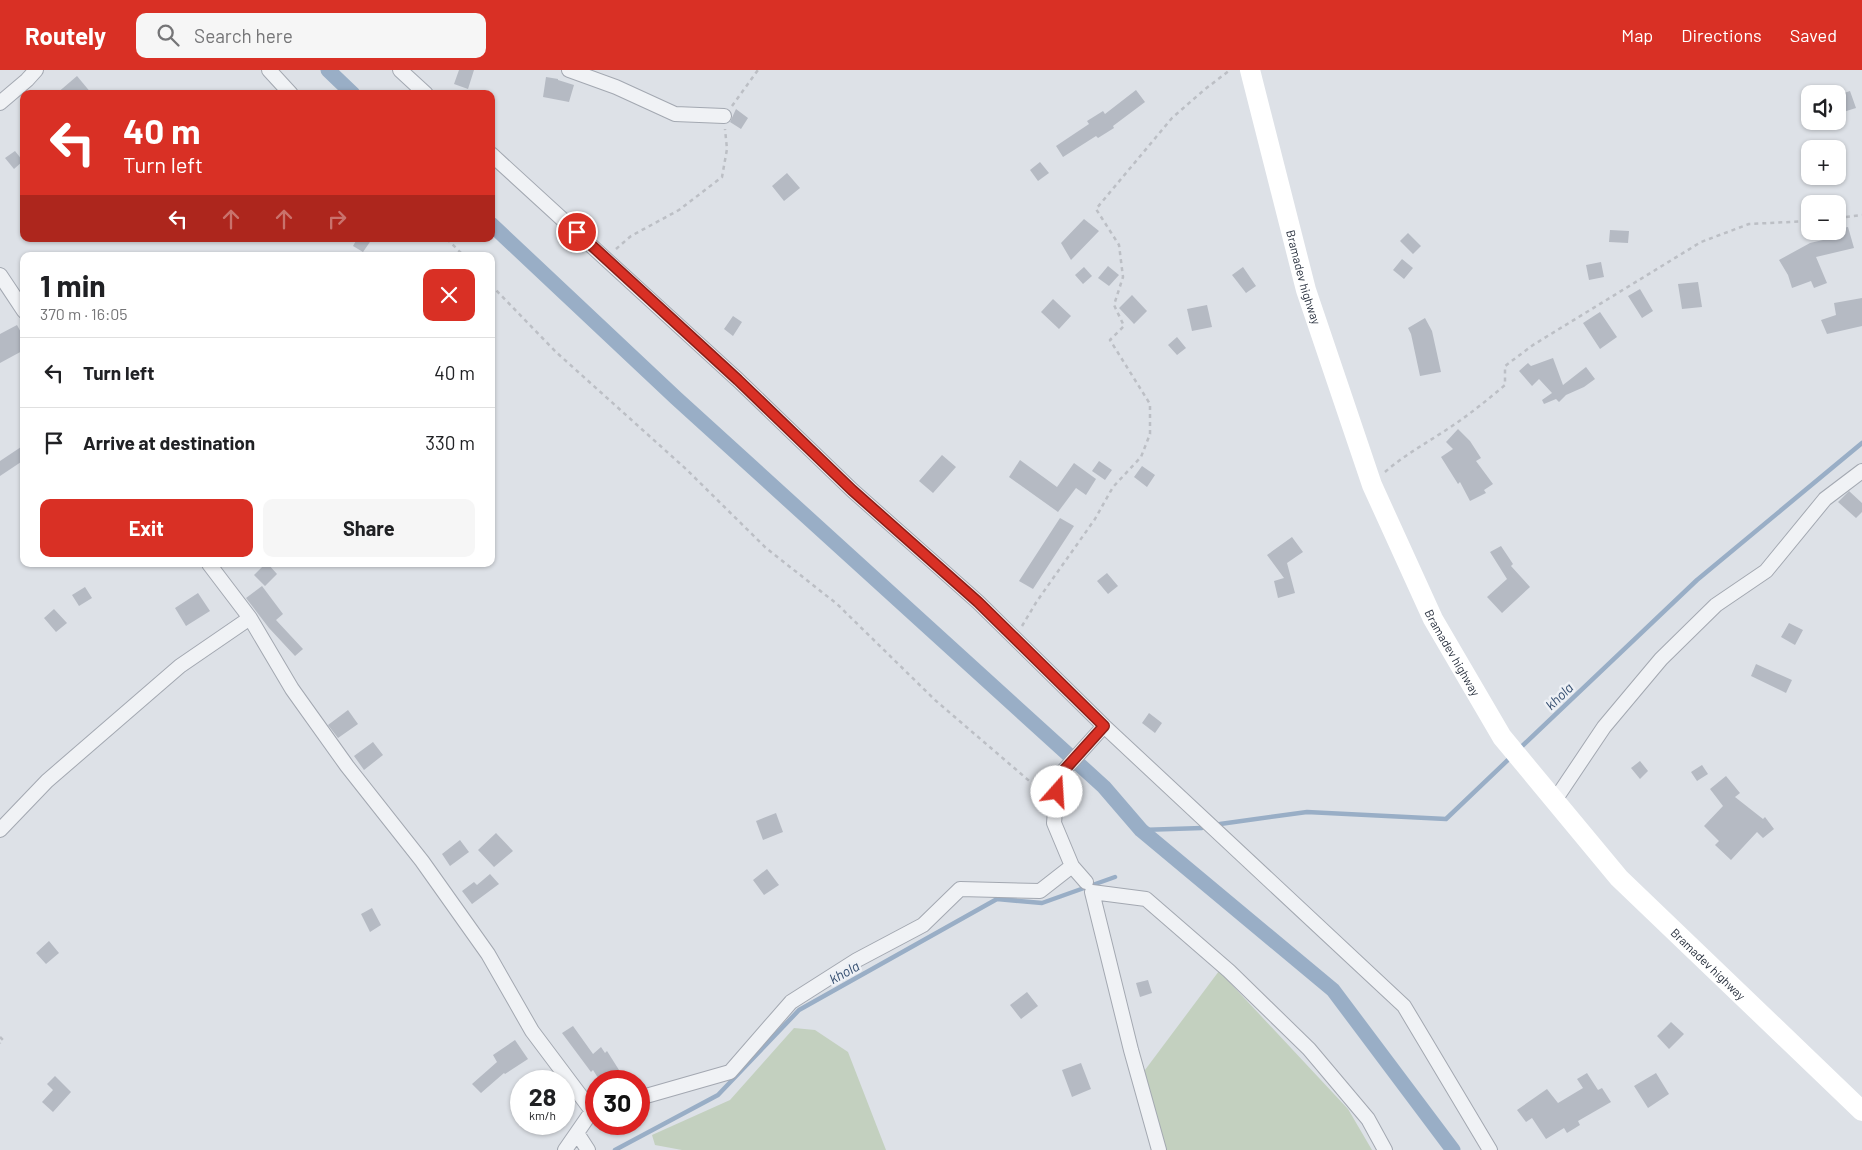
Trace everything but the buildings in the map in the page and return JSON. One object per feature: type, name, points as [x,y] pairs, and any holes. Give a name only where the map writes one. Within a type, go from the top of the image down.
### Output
[{"type":"street","points":[[0,103],[36,70]]},
{"type":"street","points":[[269,70],[287,90]]},
{"type":"street","points":[[400,70],[422,90]]},
{"type":"street","points":[[569,70],[616,87],[675,114],[724,116]]},
{"type":"street","name":"Bramadev highway","points":[[1250,70],[1306,290],[1372,485],[1433,619],[1502,737],[1619,878],[1862,1111]]},
{"type":"street","points":[[495,158],[738,380],[852,490],[978,602],[1104,726],[1404,1006],[1490,1150]]},
{"type":"street","points":[[0,275],[20,305]]},
{"type":"street","points":[[1555,800],[1604,727],[1661,659],[1716,605],[1766,571],[1825,499],[1862,471]]},
{"type":"street","points":[[211,567],[250,618],[292,689],[347,766],[422,861],[488,954],[532,1031],[585,1099]]},
{"type":"street","points":[[0,830],[47,781],[180,666],[250,618]]},
{"type":"street","points":[[1086,882],[1072,866],[1054,823],[1058,777],[1104,726]]},
{"type":"street","points":[[650,1095],[730,1072],[791,1002],[857,960],[923,925],[960,889],[1040,891],[1072,866]]},
{"type":"street","points":[[1159,1150],[1131,1050],[1092,892],[1146,899],[1229,970],[1309,1050],[1368,1119],[1385,1150]]},
{"type":"street","points":[[565,1150],[585,1122]]},
{"type":"street","points":[[577,1132],[588,1150]]},
{"type":"path","points":[[606,259],[631,236],[680,210],[722,177],[727,149],[724,116],[758,70]]},
{"type":"path","points":[[1015,638],[1037,601],[1095,519],[1112,487],[1141,456],[1150,434],[1150,404],[1110,340],[1124,326],[1114,305],[1123,276],[1119,245],[1096,209],[1172,118],[1230,70]]},
{"type":"path","points":[[1846,217],[1862,215]]},
{"type":"path","points":[[1372,485],[1398,460],[1444,432],[1505,384],[1505,366],[1533,345],[1701,242],[1749,224],[1801,221]]},
{"type":"path","points":[[450,242],[460,252]]},
{"type":"path","points":[[495,289],[556,352],[686,469],[766,548],[836,604],[936,700],[1034,785],[1058,777]]},
{"type":"path","points":[[0,1037],[3,1040],[0,1043]]},
{"type":"green space","points":[[1219,971],[1348,1109],[1372,1150],[1166,1150],[1142,1074]]},
{"type":"green space","points":[[794,1028],[815,1030],[848,1052],[886,1150],[682,1150],[655,1145],[652,1135],[730,1100]]},
{"type":"waterway","points":[[328,70],[349,90]]},
{"type":"waterway","points":[[495,228],[676,398],[1104,787],[1141,830],[1333,990],[1453,1150]]},
{"type":"waterway","name":"khola","points":[[1518,750],[1697,580],[1862,443]]},
{"type":"waterway","name":"khola","points":[[1220,824],[1307,812],[1446,819],[1511,757]]},
{"type":"waterway","name":"khola","points":[[1141,830],[1202,828]]},
{"type":"waterway","name":"khola","points":[[615,1150],[718,1095],[799,1010],[997,899],[1042,903],[1115,877]]},
{"type":"route","points":[[577,232],[738,380],[852,490],[978,602],[1104,726],[1058,777],[1057,792]]}]
